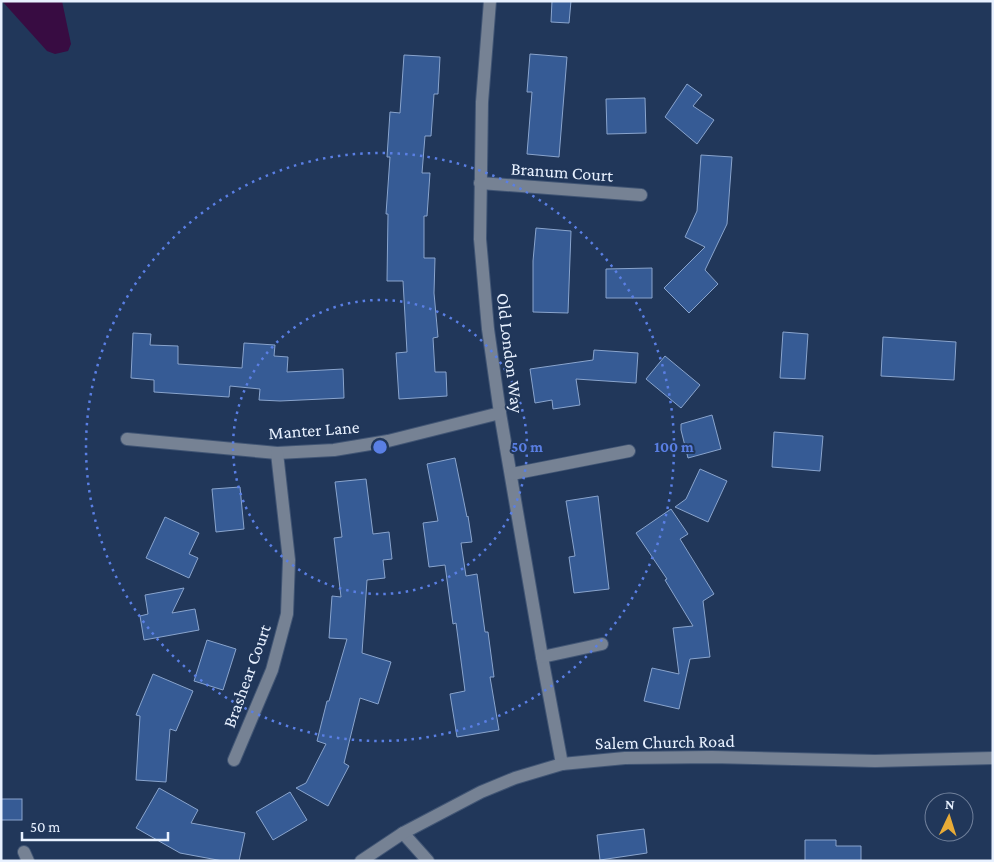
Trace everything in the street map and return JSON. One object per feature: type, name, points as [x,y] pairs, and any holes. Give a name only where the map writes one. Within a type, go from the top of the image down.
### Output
[{"type":"street","name":"Old London Way","points":[[490,1],[482,102],[480,184],[480,239],[488,329],[500,412],[562,764]]},
{"type":"street","name":"Branum Court","points":[[480,184],[641,195]]},
{"type":"street","name":"Manter Lane","points":[[127,439],[277,453],[334,450],[379,443],[500,412]]},
{"type":"street","points":[[512,474],[629,451]]},
{"type":"street","name":"Brashear Court","points":[[234,760],[272,670],[287,614],[289,560],[277,453]]},
{"type":"street","points":[[542,657],[602,644]]},
{"type":"street","name":"Salem Church Road","points":[[361,861],[403,833],[490,788],[515,778],[562,764],[625,758],[712,757],[875,760],[993,758]]},
{"type":"street","points":[[403,833],[428,861]]},
{"type":"shaded area","points":[[2,1],[62,1],[71,44],[68,51],[55,54],[47,51]]},
{"type":"building","points":[[552,1],[571,1],[569,23],[551,22]]},
{"type":"building","points":[[530,54],[567,57],[559,157],[527,154],[532,92],[527,92]]},
{"type":"building","points":[[404,55],[440,57],[438,94],[434,94],[431,136],[425,136],[422,173],[430,173],[427,216],[424,216],[424,258],[435,258],[434,293],[438,337],[433,338],[435,372],[446,372],[447,396],[399,399],[396,353],[407,352],[403,281],[387,281],[388,214],[386,214],[390,157],[387,157],[390,112],[400,113]]},
{"type":"building","points":[[687,84],[702,95],[693,106],[714,120],[697,144],[665,117]]},
{"type":"building","points":[[645,98],[646,133],[607,134],[606,99]]},
{"type":"building","points":[[701,155],[732,157],[727,224],[705,270],[718,284],[689,313],[664,288],[705,247],[685,237],[697,211]]},
{"type":"building","points":[[536,228],[571,231],[568,313],[533,312],[533,261]]},
{"type":"building","points":[[652,268],[652,298],[606,298],[606,269]]},
{"type":"building","points":[[783,332],[808,334],[805,379],[780,378]]},
{"type":"building","points":[[133,333],[151,334],[150,345],[178,346],[178,364],[242,368],[244,343],[275,345],[274,356],[288,357],[287,372],[343,369],[344,398],[259,400],[260,389],[230,386],[229,397],[154,392],[154,380],[131,378]]},
{"type":"building","points":[[883,337],[956,342],[954,380],[881,376]]},
{"type":"building","points":[[594,350],[638,353],[636,383],[576,379],[580,405],[553,409],[552,400],[535,403],[530,369],[593,360]]},
{"type":"building","points":[[665,356],[700,385],[681,408],[646,379]]},
{"type":"building","points":[[712,415],[721,449],[688,458],[681,424]]},
{"type":"building","points":[[774,432],[823,436],[820,471],[772,467]]},
{"type":"building","points":[[455,458],[472,542],[461,543],[466,576],[477,574],[485,632],[488,632],[494,677],[490,677],[499,730],[457,737],[450,694],[465,691],[456,623],[453,624],[445,565],[429,567],[423,523],[438,521],[427,464]]},
{"type":"building","points":[[700,469],[727,481],[708,522],[675,507],[686,499]]},
{"type":"building","points":[[366,479],[373,534],[389,532],[392,559],[383,560],[385,578],[367,580],[362,653],[391,662],[378,704],[360,698],[344,763],[349,766],[328,806],[296,788],[306,783],[326,744],[317,741],[327,701],[329,701],[347,639],[329,638],[332,596],[341,597],[334,538],[342,537],[335,482]]},
{"type":"building","points":[[240,487],[244,529],[216,532],[212,489]]},
{"type":"building","points":[[598,496],[609,589],[574,593],[569,557],[575,556],[566,501]]},
{"type":"building","points":[[671,509],[688,534],[680,539],[714,594],[703,601],[710,657],[690,659],[679,709],[644,701],[652,668],[679,674],[673,628],[693,626],[665,580],[667,579],[636,533]]},
{"type":"building","points":[[165,517],[199,533],[189,554],[198,558],[189,578],[146,558]]},
{"type":"building","points":[[184,588],[172,613],[195,609],[199,630],[144,640],[140,616],[148,614],[145,595]]},
{"type":"building","points":[[207,640],[236,649],[223,690],[194,681]]},
{"type":"building","points":[[153,674],[193,691],[176,731],[170,729],[166,782],[136,780],[140,716],[136,715]]},
{"type":"building","points":[[159,788],[198,810],[191,823],[245,833],[239,861],[223,861],[180,853],[136,828]]},
{"type":"building","points":[[290,792],[307,820],[273,840],[256,812]]},
{"type":"building","points":[[1,799],[22,799],[22,820],[1,820]]},
{"type":"building","points":[[644,829],[647,853],[600,860],[597,835]]},
{"type":"building","points":[[805,840],[836,840],[836,846],[861,846],[861,861],[805,861]]}]
